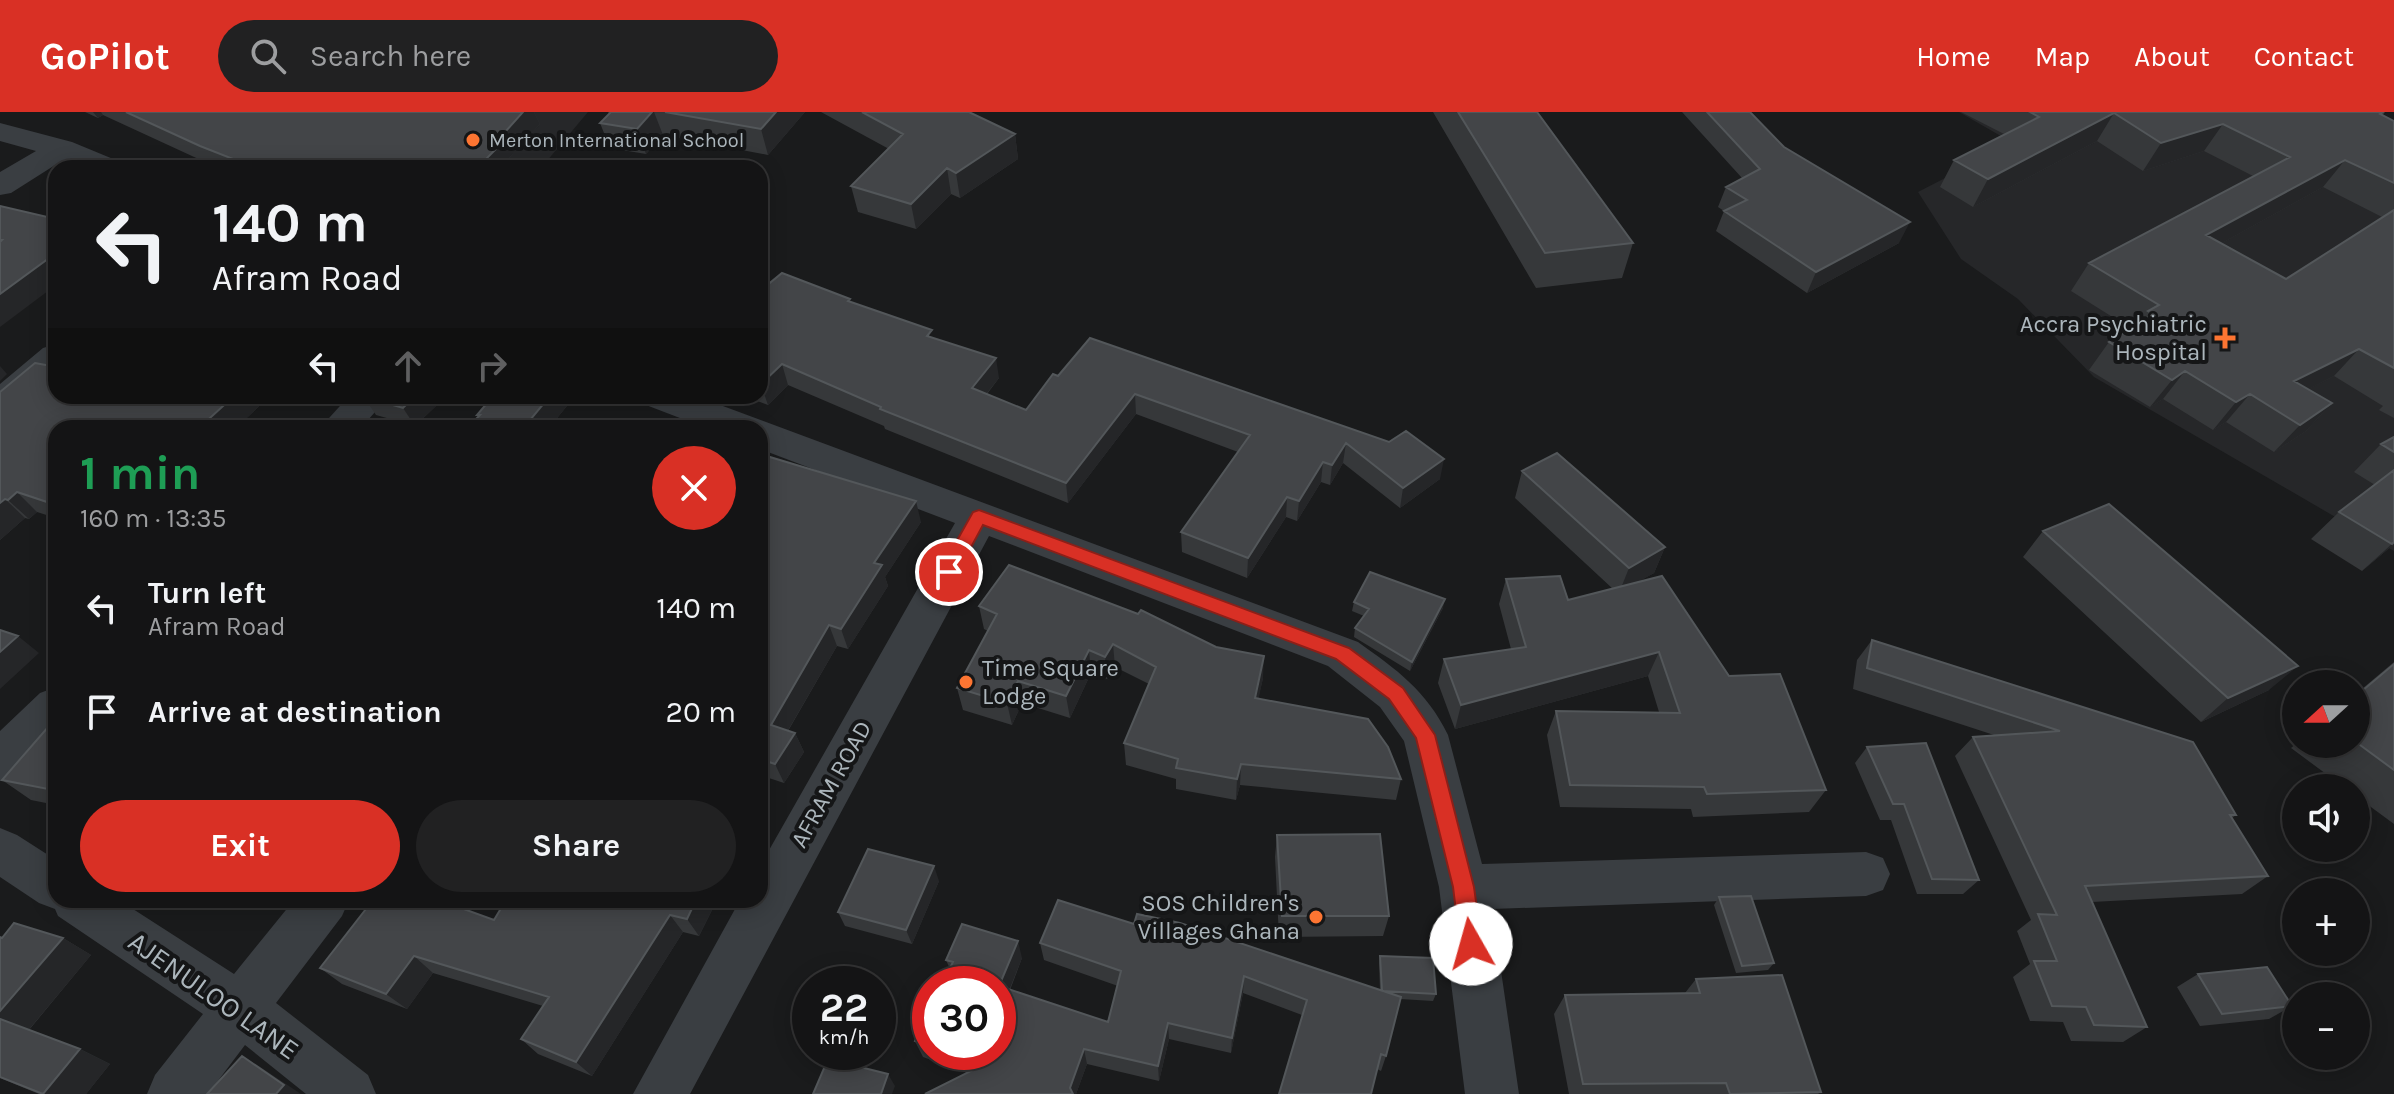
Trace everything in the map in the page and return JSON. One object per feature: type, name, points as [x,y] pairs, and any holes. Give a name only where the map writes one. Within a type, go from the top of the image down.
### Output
[{"type":"street","points":[[0,132],[61,148],[89,160]]},
{"type":"street","points":[[0,186],[61,148]]},
{"type":"street","points":[[0,404],[48,363]]},
{"type":"street","points":[[347,420],[363,404]]},
{"type":"street","points":[[672,404],[697,420]]},
{"type":"street","points":[[768,437],[1343,654],[1396,694],[1425,735],[1464,887],[1492,1094]]},
{"type":"street","name":"AFRAM ROAD","points":[[768,899],[979,517]]},
{"type":"street","points":[[0,761],[48,714]]},
{"type":"street","points":[[0,850],[48,882]]},
{"type":"street","points":[[1464,887],[1866,874]]},
{"type":"street","name":"AJENULOO LANE","points":[[88,908],[240,1008],[349,1094]]},
{"type":"street","points":[[174,1094],[318,908]]},
{"type":"street","name":"AFRAM ROAD","points":[[660,1094],[763,908]]},
{"type":"shaded area","name":"Merton International School","points":[[305,112],[588,112],[548,160],[439,160]]},
{"type":"shaded area","name":"Accra Psychiatric Hospital","points":[[1959,112],[2355,112],[2394,130],[2394,551],[2094,377],[2018,299],[1961,259],[1918,192],[2013,143]]},
{"type":"building","points":[[126,112],[523,112],[496,142],[502,143],[485,160],[236,160]]},
{"type":"building","points":[[611,112],[652,112],[637,129],[600,123]]},
{"type":"building","points":[[665,112],[776,112],[761,129]]},
{"type":"building","points":[[862,112],[969,112],[1015,134],[956,173],[947,168],[911,204],[851,186],[903,134]]},
{"type":"building","points":[[1458,112],[1537,112],[1633,243],[1545,253]]},
{"type":"building","points":[[1707,112],[1750,112],[1784,147],[1910,222],[1816,272],[1724,211],[1747,200],[1726,187],[1760,169]]},
{"type":"building","points":[[2030,112],[2383,112],[2380,114],[2394,121],[2394,183],[2345,160],[2206,235],[2286,279],[2394,210],[2394,368],[2359,349],[2294,381],[2332,403],[2300,425],[2250,394],[2236,402],[2185,371],[2172,380],[2109,342],[2153,314],[2148,311],[2159,305],[2089,263],[2290,157],[2223,124],[2161,143],[2114,113],[1988,179],[1954,160],[2039,117]]},
{"type":"building","points":[[0,206],[48,217],[48,259],[0,294],[2,240]]},
{"type":"building","points":[[782,273],[850,299],[848,301],[932,330],[927,336],[996,358],[972,388],[1026,410],[1053,374],[1058,376],[1090,338],[1389,442],[1406,431],[1444,459],[1403,488],[1346,443],[1332,465],[1323,462],[1299,501],[1287,497],[1248,558],[1181,532],[1250,435],[1135,394],[1066,483],[880,409],[782,364],[768,377],[768,284]]},
{"type":"building","points":[[35,363],[48,365],[48,404],[225,404],[208,420],[48,420],[48,502],[17,492],[0,503],[0,392]]},
{"type":"building","points":[[486,404],[543,404],[530,420],[475,420],[480,415],[477,415]]},
{"type":"building","points":[[2394,437],[2394,452],[2381,444]]},
{"type":"building","points":[[1557,453],[1665,547],[1629,568],[1522,471]]},
{"type":"building","points":[[768,456],[916,501],[874,563],[882,565],[841,629],[829,625],[771,725],[795,733],[775,764],[768,762]]},
{"type":"building","points":[[2394,470],[2394,542],[2392,544],[2339,512]]},
{"type":"building","points":[[2109,504],[2298,666],[2282,670],[2282,673],[2228,698],[2043,531]]},
{"type":"building","points":[[1009,565],[1138,614],[1141,610],[1216,647],[1264,656],[1255,698],[1368,719],[1388,747],[1401,779],[1241,764],[1237,779],[1176,768],[1178,759],[1124,743],[1156,667],[1113,644],[1105,657],[1089,650],[1066,696],[1018,681],[1007,703],[957,688],[997,614],[979,606]]},
{"type":"building","points":[[1370,572],[1445,599],[1412,662],[1355,628],[1369,609],[1354,602]]},
{"type":"building","points":[[1560,576],[1568,600],[1662,576],[1729,676],[1780,674],[1826,790],[1707,794],[1704,787],[1570,785],[1556,711],[1680,713],[1659,652],[1461,705],[1444,659],[1526,647],[1506,579]]},
{"type":"building","points":[[0,630],[18,636],[0,652]]},
{"type":"building","points":[[1872,640],[2193,742],[2236,815],[2230,815],[2268,876],[2085,886],[2147,1027],[2094,1025],[2086,1007],[2052,1006],[2034,961],[2057,961],[2038,914],[2057,915],[1973,737],[2060,731],[1867,668]]},
{"type":"building","points":[[2394,664],[2394,770],[2370,752],[2370,684]]},
{"type":"building","points":[[48,727],[48,789],[2,780]]},
{"type":"building","points":[[1926,743],[1979,880],[1932,879],[1904,804],[1893,804],[1867,747]]},
{"type":"building","points":[[1380,834],[1389,916],[1282,916],[1277,835]]},
{"type":"building","points":[[868,849],[934,866],[906,930],[838,912]]},
{"type":"building","points":[[1751,896],[1774,963],[1742,966],[1719,897]]},
{"type":"building","points":[[1058,900],[1134,924],[1137,914],[1180,923],[1401,997],[1386,1056],[1381,1054],[1371,1094],[1279,1094],[1307,1000],[1244,976],[1232,1038],[1168,1023],[1158,1066],[1084,1049],[1070,1088],[1073,1094],[925,1094],[973,1070],[1016,1070],[1016,992],[1108,1022],[1121,971],[1040,943]]},
{"type":"building","points":[[367,908],[461,908],[494,920],[501,908],[692,908],[687,919],[670,915],[576,1062],[521,1039],[549,997],[414,956],[386,994],[320,968]]},
{"type":"building","points":[[14,923],[63,938],[0,1011],[0,937]]},
{"type":"building","points":[[962,924],[1018,941],[1007,966],[951,966],[953,962],[946,960]]},
{"type":"building","points":[[1380,956],[1433,958],[1436,994],[1382,991]]},
{"type":"building","points":[[2267,967],[2282,990],[2282,1007],[2222,1014],[2198,974]]},
{"type":"building","points":[[1782,975],[1821,1092],[1730,1094],[1726,1083],[1583,1084],[1565,995],[1700,993],[1696,979]]},
{"type":"building","points":[[0,1019],[80,1049],[43,1094],[0,1077]]},
{"type":"building","points":[[242,1056],[284,1085],[276,1094],[207,1094]]},
{"type":"building","points":[[823,1070],[872,1070],[888,1074],[881,1094],[813,1094]]},
{"type":"place","name":"Merton International School","points":[[473,140]]},
{"type":"place","name":"Accra Psychiatric Hospital","points":[[2225,338]]},
{"type":"place","name":"Time Square Lodge","points":[[966,682]]},
{"type":"place","name":"SOS Children's Villages Ghana","points":[[1316,917]]},
{"type":"route","points":[[949,572],[979,517],[1343,654],[1396,694],[1425,735],[1464,887],[1471,944]]}]
